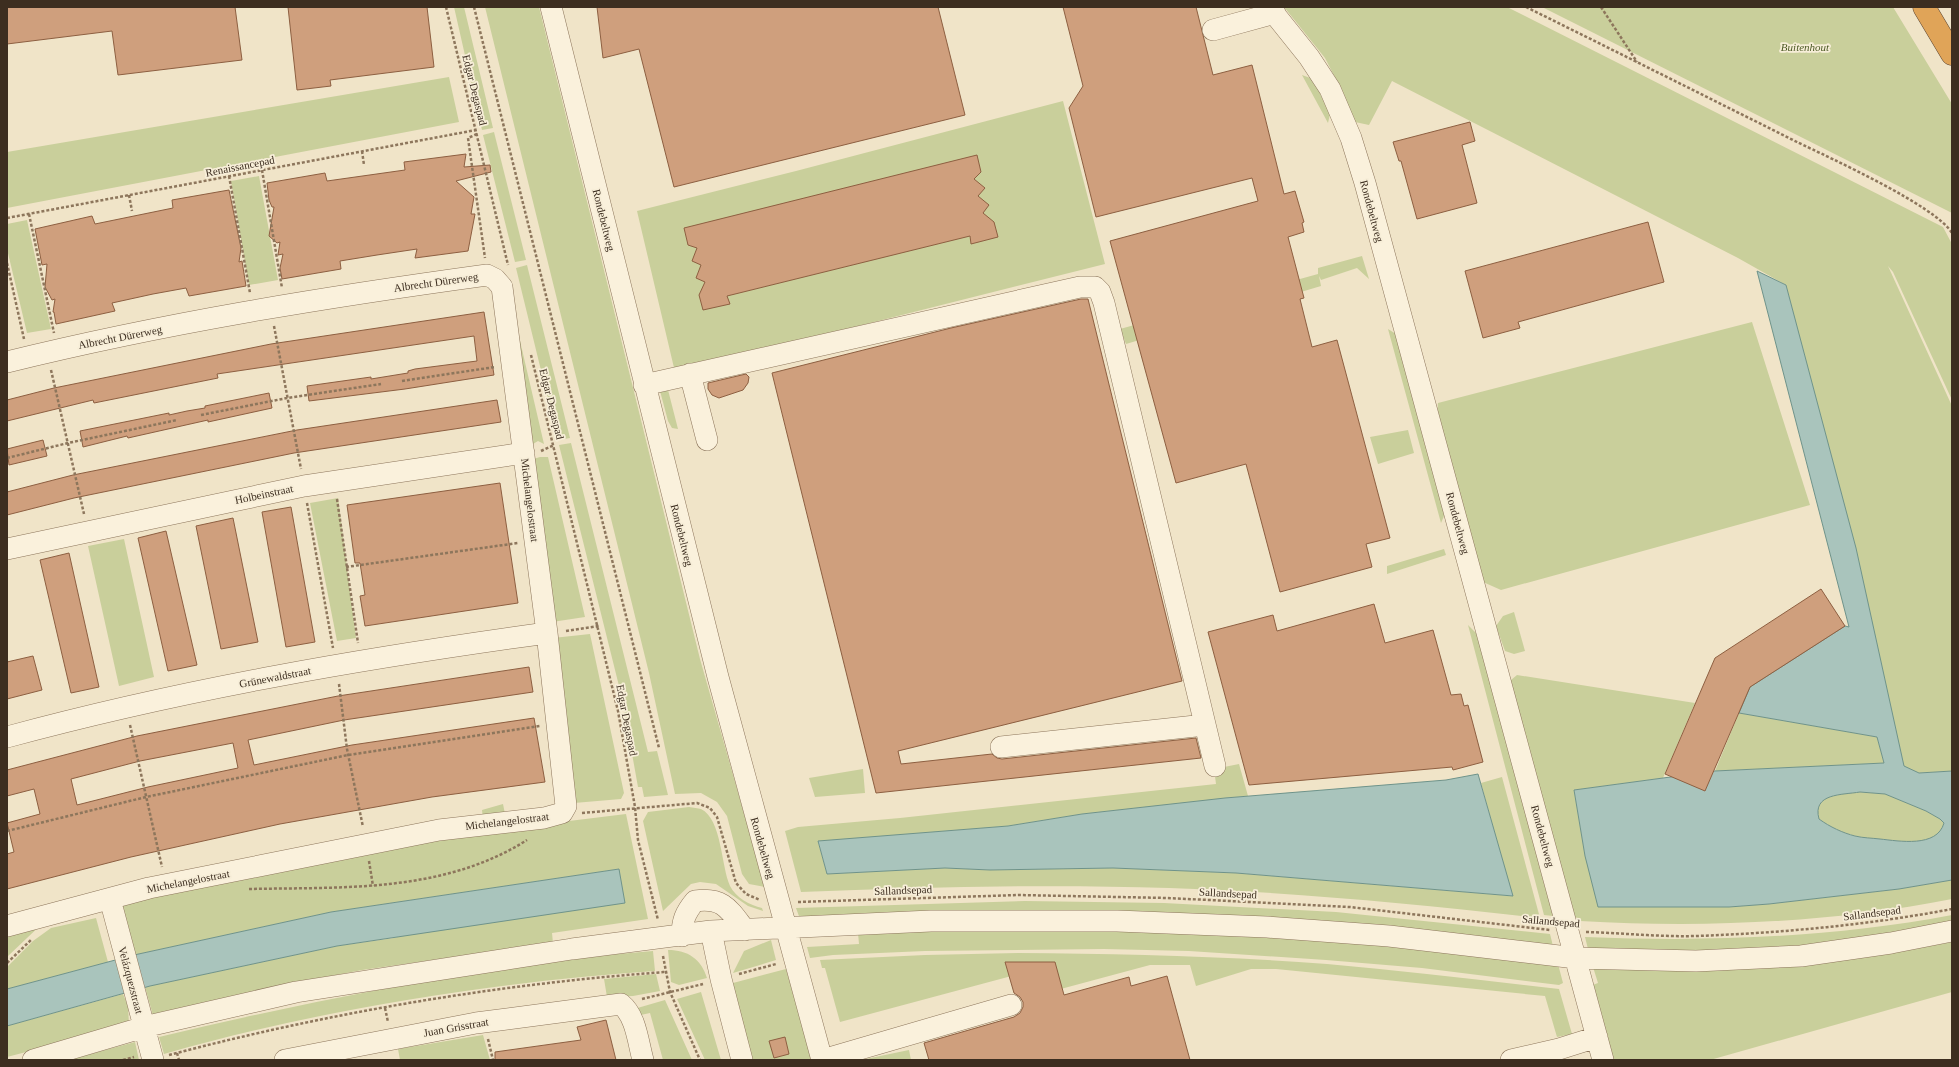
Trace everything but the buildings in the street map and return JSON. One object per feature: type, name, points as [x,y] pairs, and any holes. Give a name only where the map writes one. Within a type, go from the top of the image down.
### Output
[{"type":"highway","points":[[1924,7],[1952,54]]},
{"type":"street","name":"Rondebeltweg","points":[[551,7],[718,677],[785,929],[822,1060]]},
{"type":"street","name":"Rondebeltweg","points":[[1272,10],[1309,57],[1330,89],[1351,138],[1365,183],[1603,1060]]},
{"type":"street","points":[[1212,30],[1272,10]]},
{"type":"street","name":"Albrecht Dürerweg","points":[[7,362],[44,353],[285,305],[348,294],[487,275]]},
{"type":"street","name":"Michelangelostraat","points":[[7,926],[166,885],[439,830],[553,815],[566,806],[547,633],[502,287],[495,279],[487,275]]},
{"type":"street","points":[[644,385],[1080,287],[1095,287],[1100,292],[1104,303],[1215,766]]},
{"type":"street","points":[[690,374],[707,440]]},
{"type":"street","name":"Holbeinstraat","points":[[7,549],[304,486],[524,454]]},
{"type":"street","name":"Grünewaldstraat","points":[[7,737],[68,720],[336,665],[547,633]]},
{"type":"street","points":[[1001,747],[1205,725]]},
{"type":"street","name":"Velázquezstraat","points":[[110,899],[142,1019],[160,1058]]},
{"type":"street","points":[[682,936],[682,922],[686,912],[695,901],[708,899],[718,902],[730,909],[745,930]]},
{"type":"street","points":[[33,1060],[142,1019],[296,992],[572,949],[682,936],[711,931],[785,929],[931,921],[1117,921],[1267,927],[1389,936],[1576,958],[1696,961],[1801,956],[1890,944],[1952,931]]},
{"type":"street","points":[[711,931],[721,978],[742,1060]]},
{"type":"street","name":"Juan Grisstraat","points":[[286,1060],[476,1023],[609,1004],[620,1004],[626,1008],[633,1020],[643,1060]]},
{"type":"street","points":[[822,1060],[1011,1005]]},
{"type":"street","points":[[1511,1060],[1559,1049],[1597,1037]]},
{"type":"path","name":"Edgar Degaspad","points":[[446,7],[478,134],[508,266]]},
{"type":"path","points":[[474,7],[659,748]]},
{"type":"path","points":[[1526,7],[1638,62],[1923,207],[1948,227],[1952,233]]},
{"type":"path","points":[[1601,7],[1638,62]]},
{"type":"path","name":"Renaissancepad","points":[[7,218],[476,130]]},
{"type":"path","name":"Albrecht Dürerweg","points":[[478,134],[468,138],[487,275]]},
{"type":"path","points":[[362,151],[364,165]]},
{"type":"path","points":[[262,170],[285,305]]},
{"type":"path","points":[[229,176],[253,311]]},
{"type":"path","points":[[129,195],[132,211]]},
{"type":"path","points":[[29,214],[44,353]]},
{"type":"path","points":[[7,263],[44,353],[68,443],[88,532]]},
{"type":"path","name":"Edgar Degaspad","points":[[530,350],[599,626],[618,711],[635,807]]},
{"type":"path","points":[[402,381],[501,366]]},
{"type":"path","points":[[200,415],[287,398],[381,384]]},
{"type":"path","points":[[7,458],[68,443],[176,420]]},
{"type":"path","points":[[335,482],[346,567],[361,661]]},
{"type":"path","points":[[346,567],[524,542]]},
{"type":"path","points":[[547,633],[599,626]]},
{"type":"path","points":[[336,665],[348,754],[367,844],[373,886]]},
{"type":"path","points":[[126,708],[166,885]]},
{"type":"path","points":[[7,832],[146,797],[348,754],[546,725]]},
{"type":"path","name":"Sallandsepad","points":[[553,815],[697,803],[710,808],[717,817],[736,883],[746,894],[764,903],[1019,895],[1168,898],[1350,907],[1568,932],[1710,935],[1817,928],[1922,915],[1952,909]]},
{"type":"path","points":[[245,889],[373,886],[444,876],[478,866],[514,848],[532,837],[553,815]]},
{"type":"path","points":[[7,963],[33,938]]},
{"type":"path","points":[[160,1058],[254,1034],[427,1000],[584,978],[665,972]]},
{"type":"path","points":[[177,1053],[179,1060]]},
{"type":"green space","points":[[454,7],[464,7],[493,128],[482,130]]},
{"type":"green space","points":[[485,7],[539,7],[700,659],[765,887],[749,884],[742,874],[727,816],[717,802],[701,793],[675,794],[649,673]]},
{"type":"green space","points":[[1284,7],[1507,7],[1943,227],[1952,244],[1952,400],[1893,272],[1888,266],[1952,406],[1952,771],[1919,773],[1904,767],[1786,285],[1738,258],[1392,81],[1369,125],[1355,122],[1343,93],[1325,58]]},
{"type":"green space","name":"Buitenhout","points":[[1542,7],[1893,7],[1952,104],[1952,213]]},
{"type":"green space","points":[[1302,75],[1313,79],[1330,114],[1328,123]]},
{"type":"green space","points":[[449,77],[459,122],[7,208],[7,152]]},
{"type":"green space","points":[[1063,101],[1105,264],[675,372],[637,211]]},
{"type":"green space","points":[[494,132],[526,260],[515,262],[483,135]]},
{"type":"green space","points":[[259,176],[278,280],[249,285],[231,181]]},
{"type":"green space","points":[[27,220],[51,329],[27,333],[7,249],[7,224]]},
{"type":"green space","points":[[1362,256],[1369,279],[1357,268],[1321,280],[1319,276],[1321,286],[1126,344],[1120,329],[1318,274],[1318,268]]},
{"type":"green space","points":[[527,265],[570,438],[558,440],[516,268]]},
{"type":"green space","points":[[507,285],[544,444],[538,441],[528,447]]},
{"type":"green space","points":[[1752,322],[1810,505],[1501,590],[1483,582],[1437,414],[1438,403]]},
{"type":"green space","points":[[1388,329],[1396,334],[1444,511],[1444,516],[1441,523]]},
{"type":"green space","points":[[667,386],[678,429],[672,428],[668,421],[660,391]]},
{"type":"green space","points":[[1408,430],[1414,453],[1378,464],[1370,437]]},
{"type":"green space","points":[[571,443],[648,752],[657,751],[668,795],[644,797],[642,787],[638,787],[622,698],[559,445]]},
{"type":"green space","points":[[540,457],[548,457],[585,617],[552,622],[530,460]]},
{"type":"green space","points":[[338,498],[356,638],[337,641],[310,503]]},
{"type":"green space","points":[[124,539],[154,677],[119,686],[88,546]]},
{"type":"green space","points":[[1444,549],[1446,555],[1387,574],[1387,566]]},
{"type":"green space","points":[[1514,612],[1525,651],[1514,654],[1505,651],[1496,626],[1503,616]]},
{"type":"green space","points":[[1468,625],[1477,634],[1553,916],[1544,915]]},
{"type":"green space","points":[[590,634],[624,793],[621,799],[574,803],[553,638]]},
{"type":"green space","points":[[1517,675],[1695,703],[1663,778],[1574,790],[1585,856],[1642,907],[1729,907],[1769,904],[1899,889],[1952,880],[1952,899],[1860,914],[1767,922],[1673,924],[1627,923],[1580,921],[1579,918],[1572,917],[1509,688],[1511,680]]},
{"type":"green space","points":[[1739,713],[1877,737],[1884,763],[1715,771]]},
{"type":"green space","points":[[1239,764],[1248,796],[1082,814],[1008,826],[818,842],[827,874],[945,868],[990,870],[1113,868],[1236,873],[1512,896],[1481,783],[1502,777],[1540,918],[1355,899],[1262,892],[1169,888],[1077,886],[985,887],[801,892],[785,831],[798,827],[900,818],[1216,784],[1214,769]]},
{"type":"green space","points":[[863,769],[865,793],[815,797],[809,778]]},
{"type":"green space","points":[[1860,792],[1885,794],[1926,811],[1944,823],[1940,831],[1926,840],[1897,841],[1856,836],[1828,825],[1819,819],[1818,810],[1820,804],[1824,800],[1837,795]]},
{"type":"green space","points":[[503,804],[505,814],[483,820],[482,810]]},
{"type":"green space","points":[[689,807],[701,809],[708,814],[713,823],[720,844],[730,886],[736,894],[753,905],[762,908],[763,911],[748,906],[716,884],[700,882],[691,884],[663,911],[643,821],[648,812]]},
{"type":"green space","points":[[626,814],[648,919],[552,933],[553,943],[362,970],[290,984],[154,1019],[145,987],[337,946],[394,938],[619,869],[331,912],[134,955],[121,904],[431,838]]},
{"type":"green space","points":[[1025,901],[1164,903],[1336,912],[1550,934],[1553,946],[800,919],[796,908]]},
{"type":"green space","points":[[1952,915],[1952,923],[1800,947],[1709,952],[1588,949],[1585,937],[1677,939],[1769,936],[1860,929]]},
{"type":"green space","points":[[96,918],[108,962],[7,989],[7,967],[33,941],[51,928]]},
{"type":"green space","points":[[46,920],[7,957],[7,931]]},
{"type":"green space","points":[[1111,930],[1271,936],[1416,948],[1558,964],[1563,983],[1559,985],[1422,968],[1189,951],[1104,949],[925,951],[833,955],[810,958],[807,947],[859,944],[858,933],[924,931]]},
{"type":"green space","points":[[771,940],[776,960],[733,973],[744,951]]},
{"type":"green space","points":[[1952,942],[1952,992],[1710,1060],[1610,1060],[1590,986],[1598,983],[1593,967],[1892,953]]},
{"type":"green space","points":[[668,950],[675,950],[693,957],[701,966],[707,978],[679,985],[671,982]]},
{"type":"green space","points":[[653,951],[655,971],[532,982],[408,1000],[284,1024],[164,1054],[159,1037],[309,1004],[461,975],[586,956]]},
{"type":"green space","points":[[1018,953],[1172,956],[1288,961],[1559,989],[1572,1034],[1557,1037],[1545,996],[1276,969],[1251,969],[1196,986],[1190,965],[1150,965],[1057,990],[1049,966],[840,1022],[825,968],[822,968],[820,960],[925,955]]},
{"type":"green space","points":[[786,969],[812,1060],[751,1060],[733,983]]},
{"type":"green space","points":[[656,974],[660,991],[633,996],[607,997],[604,979]]},
{"type":"green space","points":[[701,992],[721,1060],[705,1060],[677,999]]},
{"type":"green space","points":[[123,994],[128,1006],[129,1025],[7,1057],[7,1026]]},
{"type":"green space","points":[[665,1000],[692,1060],[663,1060],[650,1013],[636,1016],[634,1009]]},
{"type":"green space","points":[[483,1035],[490,1060],[400,1060],[398,1049]]},
{"type":"green space","points":[[135,1042],[139,1060],[68,1060]]},
{"type":"green space","points":[[909,1050],[911,1060],[861,1060]]},
{"type":"water","points":[[1757,271],[1786,285],[1856,548],[1904,766],[1919,773],[1952,771],[1952,880],[1899,889],[1769,904],[1729,907],[1598,907],[1585,856],[1574,790],[1715,771],[1884,763],[1877,737],[1739,713],[1750,687],[1845,626],[1849,627]],"holes":[[[1860,792],[1885,794],[1926,811],[1940,819],[1944,823],[1940,831],[1926,840],[1897,841],[1850,835],[1819,819],[1818,810],[1820,804],[1830,797]]]},
{"type":"water","points":[[1478,774],[1513,896],[1236,873],[1113,868],[990,870],[945,868],[827,874],[818,841],[1008,826],[1082,814],[1225,798],[1446,780]]},
{"type":"water","points":[[619,869],[625,903],[337,946],[150,986],[7,1026],[7,989],[134,955],[331,912]]}]
